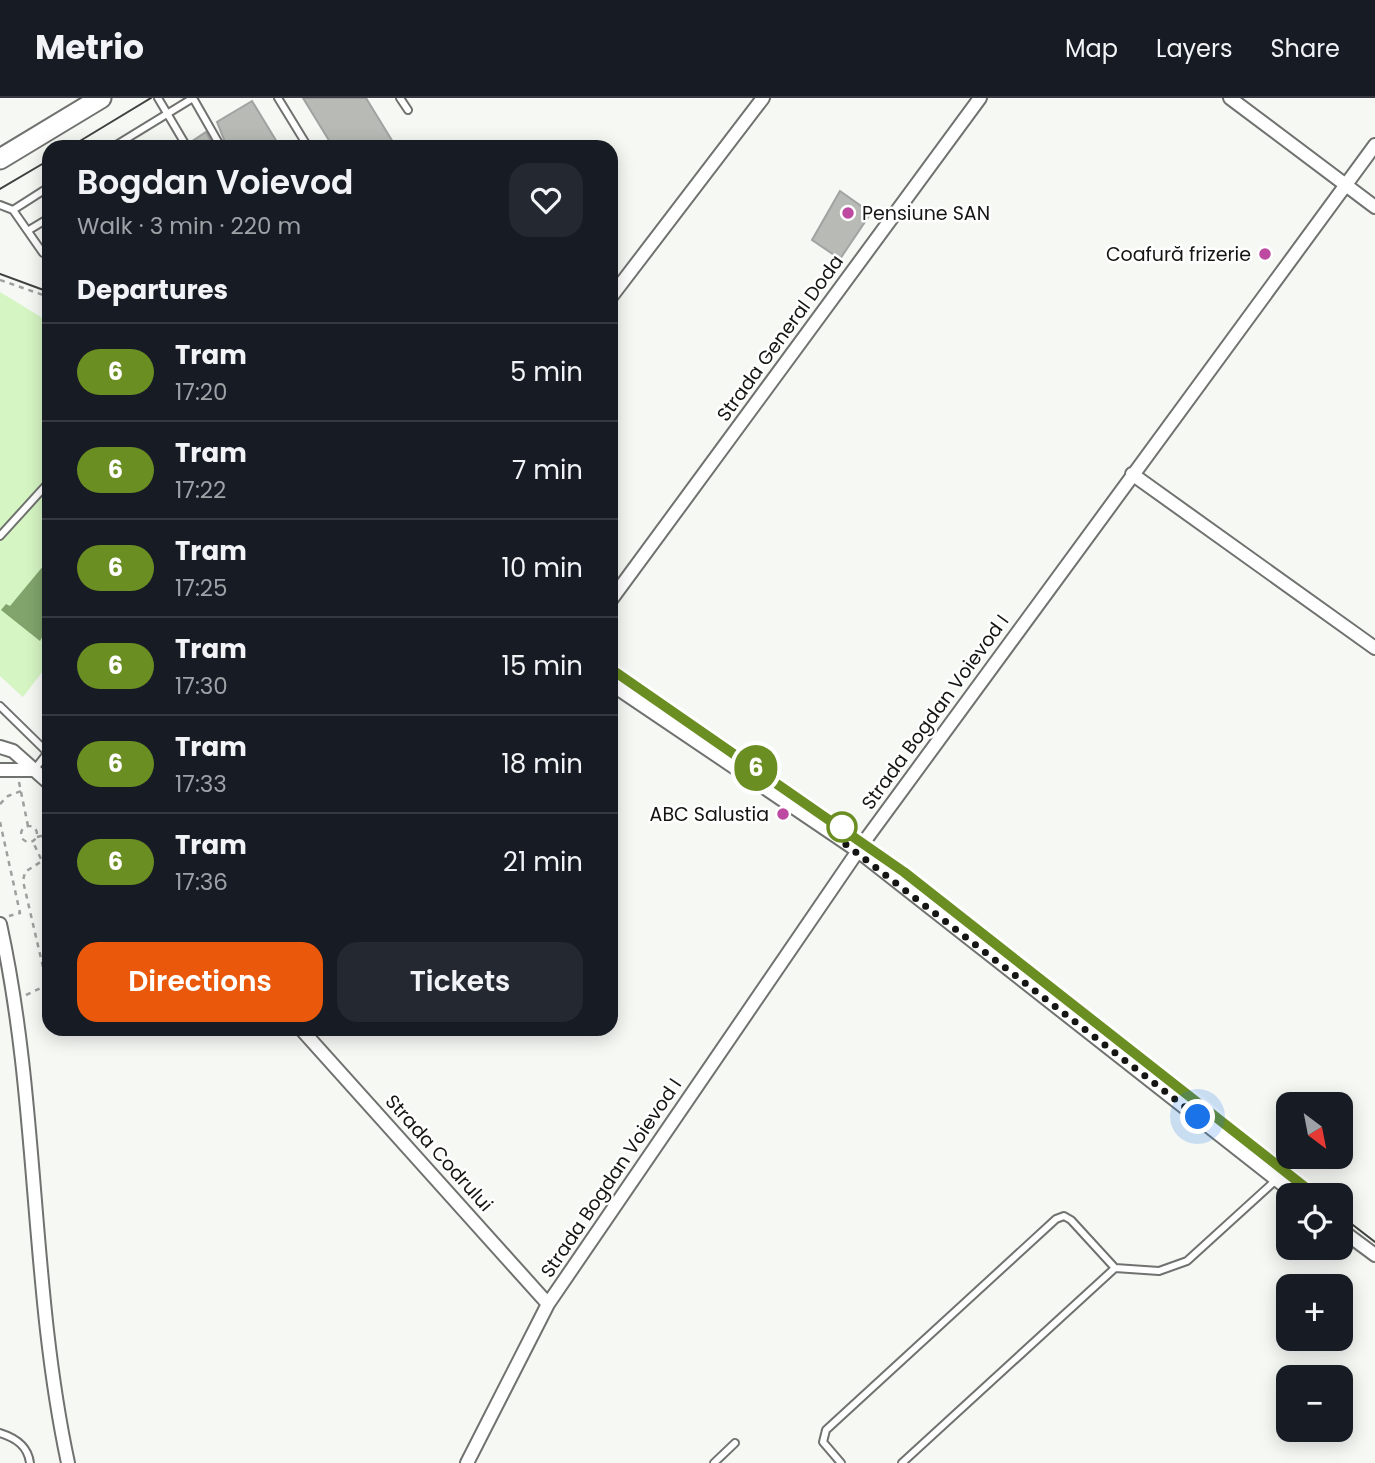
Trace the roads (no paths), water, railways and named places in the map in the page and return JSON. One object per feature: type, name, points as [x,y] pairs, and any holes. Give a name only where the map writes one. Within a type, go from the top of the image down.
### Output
[{"type":"main road","points":[[0,159],[100,98]]},
{"type":"street","points":[[618,288],[763,98]]},
{"type":"street","name":"Strada General Doda","points":[[618,590],[980,98]]},
{"type":"street","points":[[1230,98],[1375,207]]},
{"type":"street","name":"Strada Bogdan Voievod I","points":[[467,1463],[548,1304],[858,851],[1375,145]]},
{"type":"street","points":[[1132,474],[1375,648]]},
{"type":"street","points":[[618,689],[858,851],[1100,1038],[1280,1183]]},
{"type":"street","points":[[0,747],[13,751],[42,777]]},
{"type":"street","points":[[0,753],[0,767],[33,770]]},
{"type":"street","points":[[0,924],[14,1000],[51,1352],[68,1463]]},
{"type":"street","name":"Strada Codrului","points":[[307,1036],[548,1304]]},
{"type":"street","points":[[1353,1239],[1375,1255]]},
{"type":"lane","points":[[158,98],[183,140]]},
{"type":"lane","points":[[124,140],[193,98],[217,140]]},
{"type":"lane","points":[[278,98],[304,140]]},
{"type":"lane","points":[[401,98],[408,110]]},
{"type":"lane","points":[[13,209],[42,191]]},
{"type":"lane","points":[[0,206],[13,209],[42,251]]},
{"type":"lane","points":[[29,230],[42,222]]},
{"type":"lane","points":[[0,536],[42,490]]},
{"type":"lane","points":[[0,706],[42,747]]},
{"type":"lane","points":[[33,770],[42,760]]},
{"type":"lane","points":[[841,1463],[823,1442],[826,1430],[1056,1219],[1064,1216],[1071,1220],[1115,1268],[1159,1271],[1187,1261],[1276,1180]]},
{"type":"lane","points":[[902,1463],[1115,1268]]},
{"type":"lane","points":[[0,1433],[21,1443],[30,1463]]},
{"type":"lane","points":[[714,1463],[735,1443]]},
{"type":"tram line","points":[[82,140],[151,98]]},
{"type":"tram line","points":[[0,189],[42,164]]},
{"type":"tram line","points":[[0,274],[42,289]]},
{"type":"tram line","points":[[618,674],[864,842],[943,901],[1300,1183]]},
{"type":"tram line","name":"6","points":[[618,674],[864,842],[943,901],[1300,1183]]},
{"type":"tram line","points":[[1353,1225],[1375,1242]]},
{"type":"place","name":"Pensiune SAN","points":[[848,213]]},
{"type":"place","name":"Coafură frizerie","points":[[1265,254]]},
{"type":"place","name":"ABC Salustia","points":[[783,814]]}]
